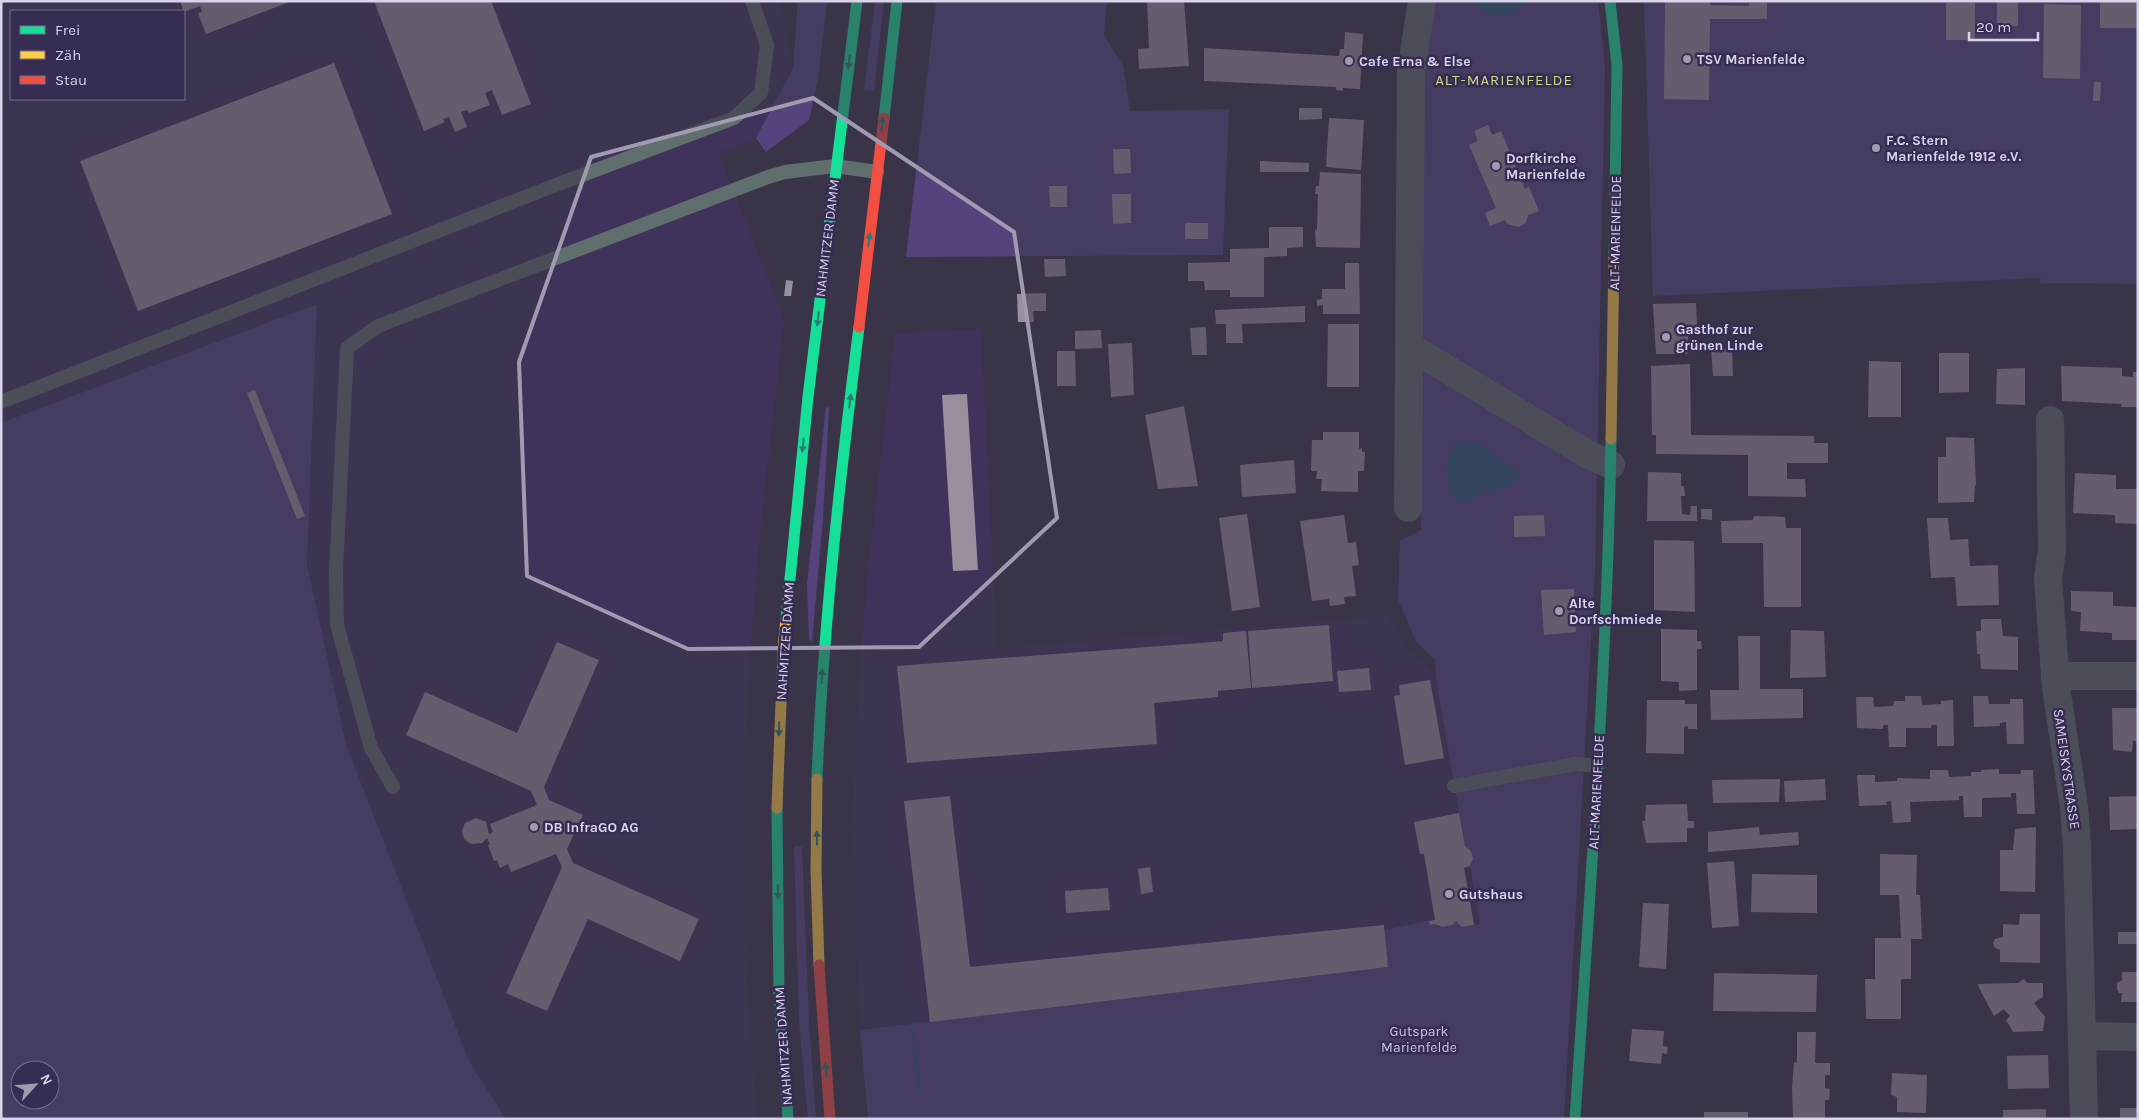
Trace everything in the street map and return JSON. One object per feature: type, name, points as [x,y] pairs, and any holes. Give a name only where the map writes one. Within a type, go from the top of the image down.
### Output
[{"type":"main road","name":"NAHMITZER DAMM","points":[[788,1119],[779,996],[777,785],[779,713],[791,553],[857,1]]},
{"type":"main road","points":[[830,1119],[820,1002],[817,921],[817,787],[823,657],[836,519],[897,1]]},
{"type":"main road","name":"ALT-MARIENFELDE","points":[[1575,1119],[1598,766],[1611,465],[1617,66],[1610,1]]},
{"type":"street","points":[[1408,508],[1411,72],[1422,1]]},
{"type":"street","points":[[1409,346],[1587,454],[1611,465]]},
{"type":"street","name":"SAMEISKYSTRASSE","points":[[2050,420],[2052,550],[2048,578],[2055,676],[2074,807],[2077,846],[2084,1119]]},
{"type":"street","points":[[2055,676],[2138,676]]},
{"type":"street","points":[[2082,1036],[2138,1037]]},
{"type":"lane","points":[[1,402],[548,188],[734,118],[762,93],[767,45],[752,1]]},
{"type":"lane","points":[[392,787],[371,748],[337,625],[336,557],[347,348],[378,326],[768,176],[836,166]]},
{"type":"lane","name":"NAHMITZER DAMM","points":[[836,166],[877,172]]},
{"type":"lane","points":[[1454,786],[1575,764],[1598,766]]},
{"type":"highlighted area","points":[[813,98],[1014,232],[1057,518],[919,647],[688,649],[527,576],[519,362],[591,157]]},
{"type":"shaded area","points":[[1,1],[780,1],[793,68],[756,138],[719,153],[784,320],[761,523],[751,642],[744,763],[746,975],[757,1119],[506,1119],[469,1061],[346,744],[307,564],[317,304],[1,423]]},
{"type":"shaded area","points":[[981,329],[997,649],[1388,616],[1406,649],[1430,668],[1436,680],[1465,845],[1471,851],[1473,859],[1470,866],[1480,924],[1462,927],[1430,925],[1384,930],[1388,967],[860,1030],[855,905],[854,787],[859,681],[867,577],[895,334]]},
{"type":"green space","points":[[798,1],[827,1],[818,79],[809,120],[766,152],[756,138],[793,68]]},
{"type":"green space","points":[[875,1],[884,1],[874,91],[864,90]]},
{"type":"green space","points":[[936,1],[1107,1],[1104,35],[1123,66],[1130,111],[1229,109],[1223,255],[906,257]]},
{"type":"green space","name":"Gutspark Marienfelde","points":[[1433,1],[1598,1],[1605,67],[1595,569],[1564,1119],[868,1119],[860,1030],[1388,967],[1384,930],[1429,921],[1430,925],[1447,926],[1456,921],[1462,927],[1480,924],[1470,866],[1473,859],[1471,851],[1465,846],[1436,680],[1435,660],[1416,642],[1398,599],[1400,541],[1421,530],[1422,70]]},
{"type":"green space","name":"F.C. Stern Marienfelde 1912 e.V.","points":[[1644,1],[2138,1],[2138,284],[2039,284],[2041,278],[1653,296]]},
{"type":"green space","points":[[317,304],[307,564],[346,744],[469,1061],[506,1119],[1,1119],[1,423]]},
{"type":"green space","points":[[826,407],[829,408],[823,518],[812,641],[809,640],[807,584]]},
{"type":"green space","points":[[794,846],[802,847],[809,1021],[816,1119],[808,1119],[799,1022]]},
{"type":"water","points":[[1473,1],[1530,1],[1523,7],[1501,16],[1487,13]]},
{"type":"water","points":[[1454,444],[1479,444],[1520,473],[1511,486],[1483,493],[1464,503],[1451,496],[1448,482],[1447,464]]},
{"type":"water","points":[[911,1027],[913,1027],[922,1094],[919,1094]]},
{"type":"building","points":[[180,1],[292,1],[206,34],[198,13],[202,12],[200,6],[185,12]]},
{"type":"building","points":[[374,1],[491,1],[531,104],[502,115],[492,90],[485,93],[490,105],[469,113],[467,110],[461,112],[467,127],[455,132],[449,117],[443,119],[445,122],[424,131]]},
{"type":"building","points":[[1147,1],[1184,1],[1189,66],[1139,69],[1138,49],[1149,48]]},
{"type":"building","name":"TSV Marienfelde","points":[[1665,1],[1710,1],[1710,5],[1749,6],[1749,3],[1767,3],[1767,19],[1710,19],[1709,100],[1664,99]]},
{"type":"building","points":[[1997,1],[2018,1],[2018,26],[1997,26]]},
{"type":"building","points":[[2100,1],[2138,1],[2138,28],[2100,28]]},
{"type":"building","points":[[1946,3],[1975,3],[1975,40],[1946,40]]},
{"type":"building","points":[[2044,4],[2081,5],[2080,79],[2043,78]]},
{"type":"building","points":[[1345,32],[1363,34],[1360,89],[1343,88],[1343,91],[1336,90],[1336,87],[1204,81],[1204,48],[1339,56],[1340,49],[1344,49]]},
{"type":"building","points":[[334,63],[392,214],[138,311],[80,161]]},
{"type":"building","points":[[2094,82],[2101,82],[2100,101],[2093,101]]},
{"type":"building","points":[[1299,108],[1322,108],[1322,119],[1299,120]]},
{"type":"building","points":[[1329,118],[1364,120],[1361,170],[1326,167]]},
{"type":"building","name":"Dorfkirche Marienfelde","points":[[1488,125],[1492,135],[1501,131],[1525,189],[1529,187],[1539,211],[1528,215],[1526,223],[1519,227],[1507,224],[1505,220],[1490,226],[1485,213],[1496,208],[1469,145],[1478,141],[1474,131]]},
{"type":"building","points":[[1113,149],[1130,149],[1131,173],[1114,174]]},
{"type":"building","points":[[1260,161],[1309,163],[1309,172],[1260,172]]},
{"type":"building","points":[[1320,172],[1361,174],[1360,248],[1316,247],[1315,230],[1317,229],[1318,194],[1315,194],[1316,186],[1319,186]]},
{"type":"building","points":[[1049,186],[1067,186],[1067,207],[1050,207]]},
{"type":"building","points":[[1112,194],[1131,194],[1131,223],[1113,224]]},
{"type":"building","points":[[1185,223],[1208,223],[1208,239],[1185,239]]},
{"type":"building","points":[[1269,227],[1303,227],[1303,247],[1287,248],[1287,256],[1264,257],[1264,297],[1230,297],[1230,290],[1205,290],[1204,281],[1188,281],[1188,263],[1230,262],[1230,249],[1269,248]]},
{"type":"building","points":[[1044,259],[1065,259],[1066,276],[1045,277]]},
{"type":"building","points":[[1345,263],[1359,263],[1360,314],[1323,314],[1323,305],[1317,306],[1317,300],[1322,299],[1322,289],[1345,289]]},
{"type":"building","points":[[786,280],[793,281],[791,296],[784,296]]},
{"type":"building","points":[[1046,293],[1046,311],[1033,311],[1034,322],[1018,322],[1017,294]]},
{"type":"building","points":[[1696,303],[1697,326],[1688,327],[1688,354],[1656,354],[1653,304]]},
{"type":"building","points":[[1305,306],[1305,322],[1242,324],[1243,343],[1226,343],[1226,324],[1216,324],[1215,310]]},
{"type":"building","points":[[1328,324],[1359,324],[1359,387],[1327,387]]},
{"type":"building","points":[[1206,327],[1207,355],[1192,355],[1190,328]]},
{"type":"building","points":[[1101,330],[1102,348],[1075,349],[1075,331]]},
{"type":"building","points":[[1132,343],[1134,395],[1111,397],[1108,344]]},
{"type":"building","points":[[1711,349],[1732,349],[1733,376],[1713,376]]},
{"type":"building","points":[[1057,351],[1075,351],[1076,386],[1057,386]]},
{"type":"building","points":[[1939,353],[1969,353],[1969,392],[1939,393]]},
{"type":"building","points":[[1869,361],[1901,362],[1901,417],[1868,417]]},
{"type":"building","points":[[1690,364],[1691,435],[1814,436],[1814,443],[1828,443],[1828,463],[1787,463],[1787,479],[1805,479],[1806,497],[1748,496],[1748,455],[1656,454],[1656,435],[1652,435],[1651,366]]},
{"type":"building","points":[[2061,366],[2122,368],[2122,376],[2133,377],[2133,372],[2138,372],[2138,407],[2121,407],[2122,404],[2062,401]]},
{"type":"building","points":[[2025,368],[2025,405],[1996,404],[1997,369]]},
{"type":"building","points":[[255,390],[305,516],[297,519],[247,393]]},
{"type":"building","points":[[967,394],[978,570],[953,571],[942,395]]},
{"type":"building","points":[[1184,406],[1198,486],[1158,489],[1145,415]]},
{"type":"building","points":[[1323,432],[1359,432],[1359,449],[1362,448],[1362,452],[1365,452],[1364,471],[1358,471],[1358,492],[1321,491],[1322,479],[1316,479],[1317,471],[1311,471],[1312,440],[1323,440]]},
{"type":"building","points":[[1946,437],[1974,438],[1976,485],[1974,502],[1938,503],[1938,457],[1946,457]]},
{"type":"building","points":[[1294,460],[1296,493],[1242,497],[1240,465]]},
{"type":"building","points":[[1648,472],[1681,473],[1681,486],[1684,486],[1685,496],[1681,496],[1682,514],[1690,515],[1691,506],[1697,506],[1697,521],[1647,521]]},
{"type":"building","points":[[2075,473],[2116,475],[2116,489],[2138,489],[2138,524],[2115,523],[2115,515],[2073,513]]},
{"type":"building","points":[[1701,509],[1712,509],[1712,520],[1701,519]]},
{"type":"building","points":[[1247,514],[1260,607],[1232,611],[1219,518]]},
{"type":"building","points":[[1344,515],[1348,543],[1356,542],[1359,565],[1352,566],[1356,596],[1344,597],[1345,604],[1330,606],[1329,599],[1312,601],[1300,521]]},
{"type":"building","points":[[1544,515],[1545,536],[1514,537],[1514,516]]},
{"type":"building","points":[[1754,516],[1785,517],[1786,528],[1801,528],[1801,607],[1764,607],[1763,543],[1722,543],[1721,521],[1753,520]]},
{"type":"building","points":[[1927,518],[1948,518],[1950,540],[1968,539],[1970,566],[1998,565],[1999,605],[1957,606],[1955,577],[1931,578]]},
{"type":"building","points":[[1654,540],[1694,541],[1695,612],[1654,610]]},
{"type":"building","name":"Alte Dorfschmiede","points":[[1574,589],[1576,632],[1544,635],[1541,590]]},
{"type":"building","points":[[2071,591],[2113,592],[2113,606],[2138,607],[2138,640],[2112,640],[2112,633],[2080,631],[2081,612],[2071,611]]},
{"type":"building","points":[[1981,619],[2001,619],[2003,636],[2018,637],[2018,670],[1981,669],[1980,654],[1977,654],[1976,631],[1981,631]]},
{"type":"building","points":[[1329,625],[1333,681],[1252,688],[1248,631]]},
{"type":"building","points":[[1661,629],[1697,630],[1697,641],[1701,641],[1702,649],[1697,649],[1697,690],[1679,691],[1679,682],[1661,681]]},
{"type":"building","points":[[1791,630],[1824,631],[1826,677],[1790,678]]},
{"type":"building","points":[[1246,631],[1251,688],[1218,691],[1218,697],[1154,703],[1157,744],[907,763],[897,666],[1223,641],[1223,633]]},
{"type":"building","points":[[1738,636],[1760,636],[1760,689],[1803,689],[1803,718],[1711,720],[1710,690],[1739,690]]},
{"type":"building","name":"DB InfraGO AG","points":[[557,642],[599,660],[544,787],[549,800],[583,815],[567,849],[573,863],[699,919],[680,961],[588,919],[547,1011],[506,993],[562,867],[556,854],[511,872],[508,864],[500,868],[497,860],[494,861],[487,838],[482,843],[471,844],[464,839],[462,831],[465,823],[476,818],[486,822],[489,834],[493,832],[490,824],[537,805],[531,791],[406,735],[425,692],[517,733]]},
{"type":"building","points":[[1369,668],[1371,690],[1339,692],[1337,671]]},
{"type":"building","points":[[1430,680],[1444,758],[1405,765],[1394,696],[1400,695],[1399,685]]},
{"type":"building","points":[[1905,696],[1921,696],[1922,705],[1941,704],[1941,701],[1953,700],[1954,746],[1937,746],[1937,725],[1932,725],[1931,728],[1906,728],[1906,747],[1889,747],[1888,725],[1883,725],[1883,729],[1857,728],[1856,697],[1873,697],[1874,707],[1893,706],[1894,701],[1905,701]]},
{"type":"building","points":[[1973,696],[1988,696],[1989,704],[2010,704],[2010,699],[2023,699],[2024,744],[2007,744],[2006,722],[2000,723],[2000,726],[1974,727]]},
{"type":"building","points":[[1647,700],[1685,700],[1685,704],[1697,704],[1697,729],[1688,729],[1688,726],[1684,727],[1684,754],[1646,753]]},
{"type":"building","points":[[2112,708],[2138,708],[2138,741],[2133,741],[2132,752],[2113,750]]},
{"type":"building","points":[[1999,769],[1999,774],[2021,774],[2021,770],[2033,770],[2035,814],[2017,814],[2016,793],[2011,793],[2011,797],[1982,798],[1982,817],[1964,817],[1963,796],[1959,796],[1959,800],[1910,802],[1911,822],[1893,823],[1891,801],[1886,802],[1887,805],[1859,806],[1857,775],[1875,775],[1875,782],[1897,781],[1897,778],[1930,779],[1930,770],[1948,770],[1949,777],[1971,776],[1971,772]]},
{"type":"building","points":[[1780,779],[1779,802],[1713,803],[1712,780]]},
{"type":"building","points":[[1825,779],[1826,800],[1785,802],[1784,781]]},
{"type":"building","points":[[950,796],[970,967],[1384,925],[1388,967],[930,1022],[904,801]]},
{"type":"building","points":[[2138,796],[2138,829],[2110,830],[2109,797]]},
{"type":"building","points":[[1687,804],[1688,821],[1694,821],[1694,828],[1687,828],[1687,842],[1646,843],[1642,821],[1645,821],[1646,805]]},
{"type":"building","name":"Gutshaus","points":[[1459,813],[1465,846],[1471,851],[1473,859],[1470,866],[1464,868],[1474,925],[1462,927],[1456,921],[1452,925],[1443,927],[1434,924],[1430,925],[1429,921],[1435,920],[1424,854],[1420,854],[1414,822]]},
{"type":"building","points":[[1759,827],[1760,835],[1798,832],[1799,845],[1708,852],[1708,832]]},
{"type":"building","points":[[2036,827],[2035,892],[2000,891],[2000,850],[2013,850],[2015,829]]},
{"type":"building","points":[[1880,854],[1917,855],[1916,895],[1920,895],[1922,939],[1911,939],[1911,979],[1901,979],[1901,1019],[1866,1019],[1865,979],[1875,979],[1875,938],[1901,938],[1899,895],[1880,895]]},
{"type":"building","points":[[1734,861],[1739,926],[1712,928],[1707,863]]},
{"type":"building","points":[[1150,867],[1153,892],[1141,894],[1138,869]]},
{"type":"building","points":[[1752,874],[1817,875],[1817,913],[1751,912]]},
{"type":"building","points":[[1108,888],[1110,910],[1066,913],[1065,891]]},
{"type":"building","points":[[1643,903],[1669,904],[1666,969],[1639,967]]},
{"type":"building","points":[[2020,914],[2040,914],[2040,963],[2000,962],[2000,950],[1995,948],[1993,943],[1995,939],[2003,937],[2003,924],[2019,925]]},
{"type":"building","points":[[2118,932],[2138,932],[2138,944],[2118,944]]},
{"type":"building","points":[[2122,972],[2138,972],[2138,1002],[2121,1002],[2122,993],[2119,993],[2117,989],[2117,983],[2122,980]]},
{"type":"building","points":[[1714,973],[1817,975],[1816,1012],[1713,1011]]},
{"type":"building","points":[[2024,979],[2027,983],[2043,983],[2043,997],[2034,1003],[2045,1017],[2043,1031],[2013,1032],[2006,1020],[2010,1016],[2004,1009],[1994,1016],[1978,986],[1978,984],[2018,983]]},
{"type":"building","points":[[1632,1029],[1664,1031],[1663,1046],[1668,1047],[1667,1054],[1662,1053],[1661,1064],[1629,1061]]},
{"type":"building","points":[[1797,1032],[1816,1032],[1815,1063],[1830,1063],[1830,1075],[1825,1075],[1825,1088],[1830,1089],[1829,1100],[1825,1100],[1825,1119],[1793,1119],[1792,1088],[1794,1063],[1797,1062]]},
{"type":"building","points":[[2048,1055],[2049,1088],[2008,1089],[2007,1056]]},
{"type":"building","points":[[1892,1073],[1927,1075],[1926,1113],[1897,1112],[1897,1097],[1891,1095]]},
{"type":"building","points":[[2120,1108],[2138,1108],[2138,1119],[2120,1119]]},
{"type":"building","points":[[2046,1109],[2046,1119],[2003,1119],[2003,1110]]},
{"type":"building","points":[[1704,1112],[1748,1112],[1748,1119],[1704,1119]]},
{"type":"traffic: fast","points":[[786,619],[808,397],[857,1]]},
{"type":"traffic: fast","points":[[884,118],[897,1]]},
{"type":"traffic: fast","points":[[1610,1],[1617,66],[1614,253]]},
{"type":"traffic: fast","points":[[817,779],[823,666],[833,553],[859,327]]},
{"type":"traffic: fast","points":[[1575,1119],[1602,694],[1611,439]]},
{"type":"traffic: fast","points":[[777,808],[779,996],[788,1119]]},
{"type":"traffic: slow","points":[[1611,439],[1614,253]]},
{"type":"traffic: slow","points":[[777,808],[783,650],[786,619]]},
{"type":"traffic: slow","points":[[817,779],[816,870],[819,965]]},
{"type":"traffic: jam","points":[[859,327],[884,118]]},
{"type":"traffic: jam","points":[[819,965],[830,1119]]},
{"type":"place","name":"TSV Marienfelde","points":[[1687,59]]},
{"type":"place","name":"Cafe Erna & Else","points":[[1349,61]]},
{"type":"place","name":"F.C. Stern Marienfelde 1912 e.V.","points":[[1876,148]]},
{"type":"place","name":"Dorfkirche Marienfelde","points":[[1496,166]]},
{"type":"place","name":"Gasthof zur grünen Linde","points":[[1666,337]]},
{"type":"place","name":"Alte Dorfschmiede","points":[[1559,611]]},
{"type":"place","name":"DB InfraGO AG","points":[[534,827]]},
{"type":"place","name":"Gutshaus","points":[[1449,894]]},
{"type":"district","name":"ALT-MARIENFELDE","points":[[1504,80]]}]
